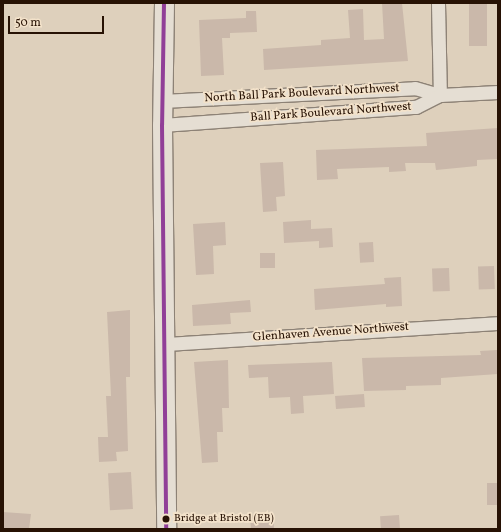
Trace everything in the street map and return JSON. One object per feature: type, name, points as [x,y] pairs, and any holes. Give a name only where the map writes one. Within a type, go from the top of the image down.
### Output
[{"type":"main road","points":[[164,3],[162,125],[166,529]]},
{"type":"street","points":[[438,3],[440,95]]},
{"type":"street","name":"North Ball Park Boulevard Northwest","points":[[162,101],[415,88],[440,95]]},
{"type":"street","name":"Ball Park Boulevard Northwest","points":[[162,125],[416,107],[440,95],[498,92]]},
{"type":"street","name":"Glenhaven Avenue Northwest","points":[[164,344],[498,323]]},
{"type":"building","points":[[382,3],[402,3],[408,61],[264,70],[263,49],[321,45],[321,40],[350,38],[348,10],[363,9],[364,40],[384,39]]},
{"type":"building","points":[[469,3],[487,3],[487,46],[469,46]]},
{"type":"building","points":[[246,11],[256,11],[257,32],[230,33],[230,38],[222,38],[224,75],[201,76],[199,20],[246,18]]},
{"type":"building","points":[[498,128],[498,159],[477,160],[477,166],[436,170],[435,163],[405,163],[406,171],[389,172],[389,167],[337,169],[338,179],[317,180],[316,150],[427,146],[426,133]]},
{"type":"building","points":[[283,162],[285,196],[276,197],[277,211],[263,212],[260,163]]},
{"type":"building","points":[[311,220],[311,229],[332,228],[333,247],[319,248],[319,241],[284,243],[283,222]]},
{"type":"building","points":[[225,222],[226,245],[213,246],[214,274],[196,275],[193,224]]},
{"type":"building","points":[[373,242],[374,262],[360,263],[359,243]]},
{"type":"building","points":[[260,253],[275,253],[275,268],[260,268]]},
{"type":"building","points":[[494,266],[495,289],[479,290],[478,267]]},
{"type":"building","points":[[449,268],[450,291],[433,292],[432,269]]},
{"type":"building","points":[[401,277],[402,306],[386,307],[386,304],[315,310],[314,289],[385,284],[384,278]]},
{"type":"building","points":[[250,300],[251,312],[230,313],[231,324],[193,326],[192,305]]},
{"type":"building","points":[[130,310],[130,377],[126,377],[128,451],[116,452],[117,461],[99,462],[98,437],[108,437],[106,396],[111,396],[107,312]]},
{"type":"building","points":[[497,350],[498,374],[441,378],[441,385],[406,386],[406,390],[364,391],[362,358],[481,355],[480,351]]},
{"type":"building","points":[[228,360],[229,408],[222,408],[223,432],[217,432],[218,462],[202,463],[194,362]]},
{"type":"building","points":[[332,362],[334,394],[303,396],[304,413],[291,414],[290,397],[269,398],[268,377],[249,378],[248,365]]},
{"type":"building","points":[[364,394],[365,407],[336,409],[335,396]]},
{"type":"building","points":[[131,472],[133,509],[110,510],[108,473]]},
{"type":"building","points":[[487,483],[498,483],[498,505],[487,505]]},
{"type":"building","points":[[3,512],[31,514],[29,529],[3,529]]},
{"type":"building","points":[[273,514],[274,529],[251,529],[250,516]]},
{"type":"building","points":[[399,515],[400,529],[381,529],[380,516]]},
{"type":"transit line","points":[[164,3],[162,125],[166,529]]},
{"type":"place","name":"Bridge at Bristol (EB)","points":[[166,519]]}]
